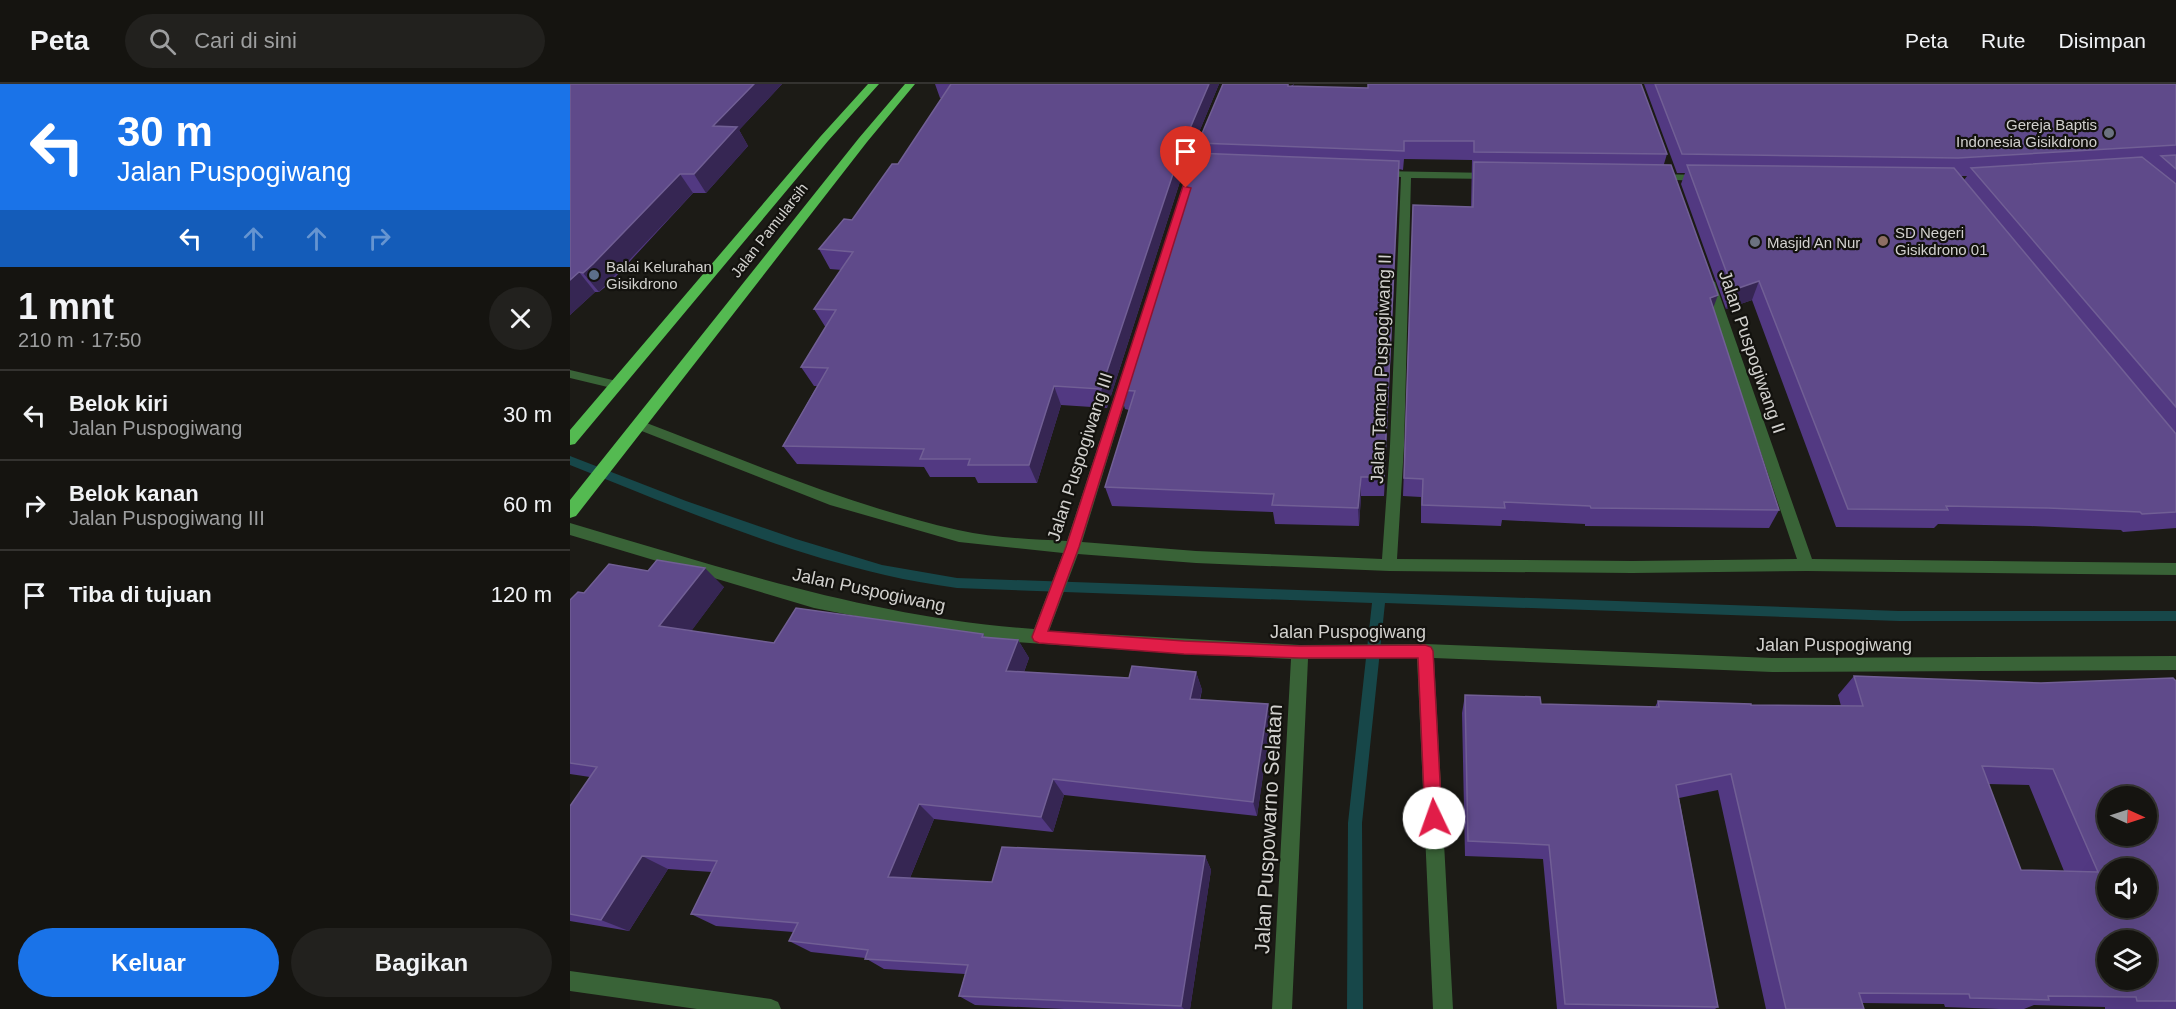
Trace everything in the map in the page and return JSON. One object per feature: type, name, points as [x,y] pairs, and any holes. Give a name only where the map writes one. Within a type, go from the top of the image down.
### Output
[{"type":"highway","name":"Jalan Pamularsih","points":[[570,440],[824,139],[874,84]]},
{"type":"highway","name":"Jalan Pamularsih","points":[[570,512],[863,140],[910,84]]},
{"type":"street","points":[[1370,174],[1498,176]]},
{"type":"street","name":"Jalan Taman Puspogiwang II","points":[[1389,565],[1397,446],[1406,175]]},
{"type":"street","points":[[1637,177],[1718,178]]},
{"type":"street","name":"Jalan Puspogiwang II","points":[[1703,266],[1807,565]]},
{"type":"street","name":"Jalan Puspogiwang III","points":[[1039,637],[1071,550],[1132,359]]},
{"type":"street","points":[[570,374],[616,385]]},
{"type":"street","points":[[636,429],[830,500],[959,536],[1071,550],[1389,565],[1632,567],[1807,565],[2176,569]]},
{"type":"street","name":"Jalan Puspogiwang","points":[[570,529],[814,601],[972,632],[1184,647],[1309,651],[1425,651],[1772,665],[2176,663]]},
{"type":"street","name":"Jalan Puspowarno Selatan","points":[[1282,1009],[1309,651]]},
{"type":"street","points":[[1425,651],[1443,1009]]},
{"type":"street","points":[[570,981],[771,1009]]},
{"type":"building","points":[[570,84],[754,84],[713,126],[737,127],[694,174],[680,174],[593,264],[570,280]]},
{"type":"building","points":[[951,84],[1209,84],[1182,147],[1101,389],[1054,386],[1029,465],[968,465],[970,459],[920,459],[924,449],[783,446],[828,368],[801,367],[836,310],[814,309],[853,252],[819,249],[844,219],[852,220],[892,164],[898,164]]},
{"type":"building","points":[[1223,84],[1368,88],[1368,84],[1641,84],[1667,154],[1474,152],[1474,141],[1404,141],[1404,151],[1198,143]]},
{"type":"building","points":[[1655,84],[2176,84],[2176,145],[1958,158],[1682,154]]},
{"type":"building","points":[[1194,153],[1399,161],[1384,477],[1361,477],[1358,508],[1272,505],[1274,494],[1105,487],[1135,391],[1119,390]]},
{"type":"building","points":[[2176,155],[2176,169],[2161,156]]},
{"type":"building","points":[[2142,157],[2176,184],[2176,407],[1971,168]]},
{"type":"building","points":[[1474,162],[1671,165],[1718,295],[1710,298],[1779,510],[1591,508],[1590,506],[1504,502],[1505,508],[1422,505],[1423,479],[1404,478],[1413,205],[1473,207]]},
{"type":"building","points":[[1687,165],[1954,168],[2176,434],[2176,512],[2142,514],[2140,512],[2048,508],[1946,506],[1948,510],[1848,509],[1759,281],[1733,290]]},
{"type":"building","points":[[657,560],[705,568],[659,626],[774,643],[796,608],[983,634],[982,637],[1018,640],[1006,671],[1129,678],[1132,666],[1196,672],[1190,699],[1268,704],[1253,802],[1053,779],[1041,817],[919,804],[888,877],[992,882],[1002,847],[1205,856],[1181,1006],[959,996],[968,965],[865,959],[868,950],[789,941],[798,923],[691,914],[717,861],[642,856],[601,920],[570,914],[570,806],[597,767],[570,763],[570,600],[578,592],[584,593],[609,564],[648,571]]},
{"type":"building","points":[[1854,676],[2041,683],[2173,678],[2176,681],[2176,1001],[2137,1001],[2136,997],[2048,996],[2049,1000],[1970,998],[1969,994],[1859,993],[1864,1009],[1786,1009],[1731,774],[1676,785],[1718,1007],[1565,1004],[1549,845],[1468,841],[1465,695],[1540,697],[1541,704],[1659,707],[1658,701],[1863,706]],"holes":[[[1982,766],[2053,769],[2097,870],[2097,858],[2157,858],[2157,918],[2097,918],[2097,872],[2021,870]]]},
{"type":"waterway","points":[[570,460],[757,531],[833,556],[903,574],[957,583],[1379,598]]},
{"type":"waterway","points":[[1355,1009],[1355,823],[1379,598]]},
{"type":"waterway","points":[[1379,598],[1899,616],[2176,616]]},
{"type":"place","name":"Gereja Baptis Indonesia Gisikdrono","points":[[2109,133]]},
{"type":"place","name":"SD Negeri Gisikdrono 01","points":[[1883,241]]},
{"type":"place","name":"Masjid An Nur","points":[[1755,242]]},
{"type":"place","name":"Balai Kelurahan Gisikdrono","points":[[594,275]]},
{"type":"route","points":[[1186,188],[1072,547],[1039,637],[1300,652],[1425,651],[1434,818]]}]
